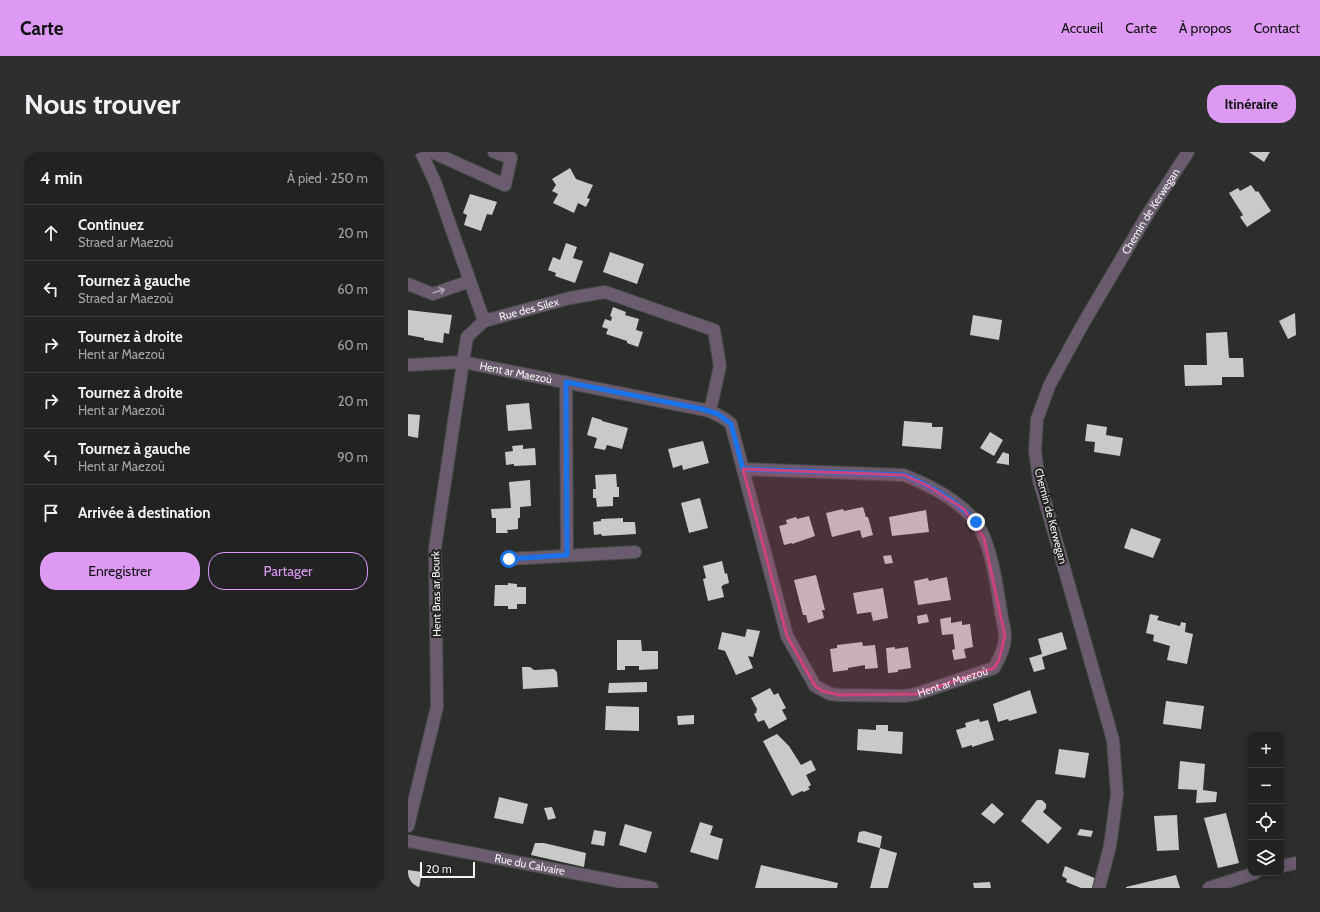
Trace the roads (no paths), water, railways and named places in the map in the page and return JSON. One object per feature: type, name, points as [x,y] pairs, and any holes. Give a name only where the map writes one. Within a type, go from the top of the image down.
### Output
[{"type":"street","name":"Rue des Silex","points":[[421,152],[435,182],[484,321],[570,298],[605,292],[714,330],[720,366],[710,411]]},
{"type":"street","points":[[432,152],[505,185],[511,158],[494,152]]},
{"type":"street","name":"Chemin de Kerwegan","points":[[1099,888],[1110,846],[1117,794],[1113,740],[1039,480],[1035,451],[1037,419],[1050,384],[1084,322],[1149,212],[1188,152]]},
{"type":"street","points":[[408,284],[433,294],[470,281]]},
{"type":"street","name":"Hent Bras ar Bourk","points":[[408,826],[437,707],[435,548],[467,337],[484,321]]},
{"type":"street","name":"Hent ar Maezoù","points":[[408,365],[463,362],[710,411],[722,416],[731,424],[787,636],[815,686],[830,694],[905,696],[928,692],[994,668],[1002,653],[1005,636],[999,602],[984,538],[976,522],[964,509],[950,498],[904,475],[743,469]]},
{"type":"street","points":[[566,382],[567,555]]},
{"type":"street","points":[[509,559],[635,552]]},
{"type":"street","name":"Rue du Calvaire","points":[[408,841],[652,888]]},
{"type":"street","points":[[1284,865],[1296,863]]},
{"type":"street","points":[[1210,888],[1248,875]]}]
